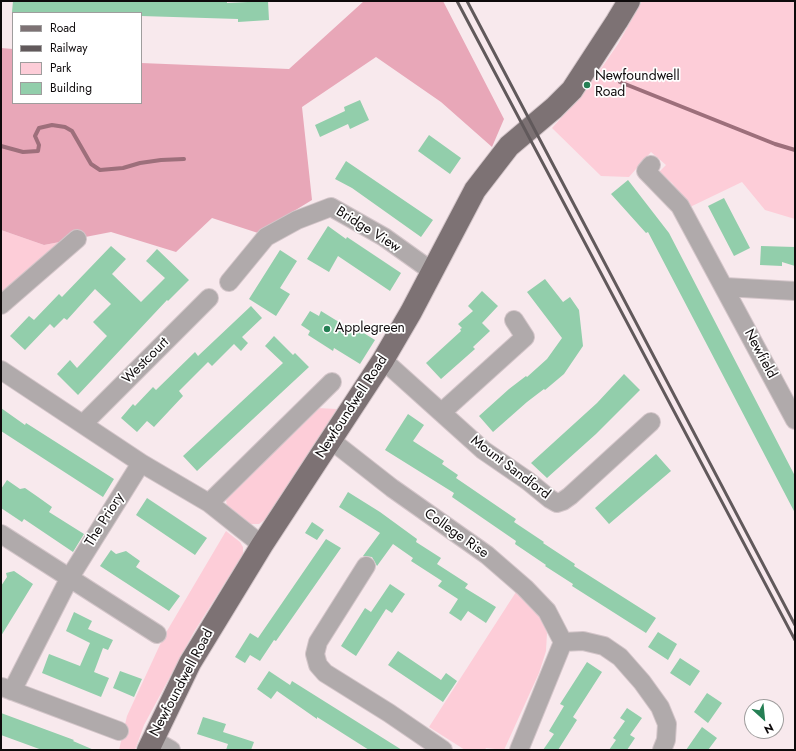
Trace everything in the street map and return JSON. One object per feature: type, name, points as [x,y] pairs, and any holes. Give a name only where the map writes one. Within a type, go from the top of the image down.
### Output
[{"type":"main road","name":"Newfoundwell Road","points":[[150,745],[190,663],[262,545],[332,441],[383,360],[433,272],[475,190],[509,146],[554,108],[572,90],[629,1]]},
{"type":"street","name":"Newfield","points":[[651,165],[646,171],[680,206],[725,287],[795,420]]},
{"type":"street","name":"Bridge View","points":[[229,282],[266,237],[297,220],[331,207],[384,237],[433,272]]},
{"type":"street","points":[[1,306],[77,239]]},
{"type":"street","points":[[725,287],[795,291]]},
{"type":"street","name":"Westcourt","points":[[84,423],[209,298]]},
{"type":"street","points":[[442,412],[524,337],[514,320]]},
{"type":"street","name":"Mount Sandford","points":[[383,360],[442,412],[482,450],[528,481],[557,503],[570,496],[651,422]]},
{"type":"street","points":[[1,370],[84,423],[141,463],[209,502],[262,545]]},
{"type":"street","points":[[209,502],[332,382]]},
{"type":"street","name":"College Rise","points":[[332,441],[392,488],[488,555],[525,588],[547,611],[563,642]]},
{"type":"street","name":"The Priory","points":[[119,731],[7,689],[70,577],[141,463]]},
{"type":"street","points":[[1,534],[157,634]]},
{"type":"street","points":[[366,566],[318,642],[316,654],[318,665],[325,673],[444,750]]},
{"type":"street","points":[[519,750],[563,642],[583,641],[604,646],[620,657],[642,682],[660,707],[667,724],[666,740],[662,750]]},
{"type":"street","points":[[150,745],[171,750]]},
{"type":"green space","points":[[642,1],[795,1],[795,219],[765,210],[742,182],[690,207],[672,183],[659,172],[666,165],[651,152],[629,177],[601,176],[552,128],[587,89],[618,44]]},
{"type":"green space","points":[[1,230],[44,245],[65,241],[1,298]]},
{"type":"green space","points":[[317,408],[337,409],[267,518],[259,524],[250,524],[227,508],[226,499]]},
{"type":"green space","points":[[226,531],[240,542],[243,547],[243,554],[194,632],[144,725],[135,750],[119,750],[127,716],[164,636]]},
{"type":"green space","points":[[516,592],[540,613],[547,633],[546,651],[539,673],[504,750],[486,748],[485,750],[465,750],[429,727]]},
{"type":"shaded area","points":[[364,1],[443,1],[504,119],[492,147],[441,102],[376,57],[302,107],[312,200],[258,233],[212,218],[176,252],[111,232],[44,245],[1,230],[1,48],[12,49],[12,104],[142,104],[142,63],[289,69]]},
{"type":"building","points":[[13,1],[227,1],[227,3],[268,1],[269,20],[238,22],[238,19],[142,16],[142,12],[12,12]]},
{"type":"building","points":[[360,100],[369,120],[350,129],[348,124],[320,137],[315,125],[345,111],[344,107]]},
{"type":"building","points":[[429,135],[461,158],[450,174],[418,151]]},
{"type":"building","points":[[346,161],[433,220],[421,237],[352,188],[335,179]]},
{"type":"building","points":[[628,180],[669,233],[795,476],[795,513],[648,232],[646,233],[611,194]]},
{"type":"building","points":[[724,198],[750,248],[734,256],[708,206]]},
{"type":"building","points":[[328,226],[401,273],[390,291],[338,256],[329,272],[307,259]]},
{"type":"building","points":[[111,246],[126,259],[112,274],[141,302],[165,278],[146,261],[157,249],[189,280],[168,301],[167,300],[78,395],[57,374],[70,360],[77,368],[107,336],[93,322],[111,304],[95,289],[67,320],[64,318],[54,328],[50,324],[25,350],[10,336],[29,316],[34,320],[59,294],[62,297]]},
{"type":"building","points":[[761,246],[795,247],[795,266],[782,262],[782,266],[760,265]]},
{"type":"building","points":[[280,250],[297,261],[280,288],[290,294],[276,316],[249,299]]},
{"type":"building","points":[[545,279],[563,302],[570,297],[579,310],[583,346],[564,374],[545,390],[544,389],[527,402],[493,432],[479,416],[509,389],[526,376],[527,377],[547,359],[562,338],[527,292]]},
{"type":"building","points":[[482,291],[498,306],[482,323],[490,331],[473,347],[475,349],[441,379],[426,363],[461,331],[460,329],[462,328],[458,324],[473,311],[468,306]]},
{"type":"building","points":[[251,306],[262,318],[242,337],[248,343],[241,351],[234,344],[212,366],[208,362],[179,391],[183,396],[154,427],[147,421],[137,432],[121,418],[133,404],[135,406],[153,387],[156,390],[195,352],[198,356]]},
{"type":"building","points":[[310,311],[319,316],[321,311],[347,327],[349,324],[375,340],[360,364],[334,348],[333,351],[308,335],[310,331],[301,325]]},
{"type":"building","points":[[274,336],[293,355],[295,353],[309,367],[197,471],[183,456],[283,363],[265,346]]},
{"type":"building","points":[[624,374],[640,390],[596,434],[547,478],[531,463],[597,403]]},
{"type":"building","points":[[1,408],[25,425],[26,423],[114,479],[103,497],[1,431]]},
{"type":"building","points":[[408,414],[424,425],[413,441],[444,461],[442,464],[458,475],[456,478],[516,519],[514,522],[575,564],[574,566],[656,618],[646,633],[572,586],[573,584],[515,544],[516,541],[452,497],[454,493],[385,450]]},
{"type":"building","points":[[656,454],[671,471],[609,524],[595,508]]},
{"type":"building","points":[[7,480],[20,489],[25,488],[38,497],[52,507],[49,512],[84,534],[73,552],[24,519],[22,522],[1,508],[1,489]]},
{"type":"building","points":[[348,492],[380,512],[417,539],[416,542],[441,558],[437,564],[468,584],[465,588],[496,607],[486,623],[468,611],[461,621],[449,613],[458,599],[438,586],[442,581],[411,561],[413,558],[393,544],[377,566],[372,557],[363,556],[380,533],[339,507]]},
{"type":"building","points":[[147,498],[207,538],[195,555],[136,515]]},
{"type":"building","points":[[312,522],[324,530],[317,540],[305,533]]},
{"type":"building","points":[[326,539],[341,548],[276,641],[274,640],[260,661],[250,655],[245,663],[235,657],[250,633],[258,638]]},
{"type":"building","points":[[111,550],[116,554],[126,551],[140,561],[136,567],[180,596],[169,611],[100,566]]},
{"type":"building","points":[[14,571],[33,584],[1,636],[1,586],[7,577],[6,573]]},
{"type":"building","points":[[390,584],[405,594],[392,613],[386,609],[356,656],[341,646],[365,608],[371,612]]},
{"type":"building","points":[[74,612],[92,621],[88,629],[113,640],[108,650],[103,648],[94,672],[109,678],[101,697],[42,673],[49,654],[80,666],[90,643],[66,631]]},
{"type":"building","points":[[658,632],[677,644],[668,660],[648,647]]},
{"type":"building","points":[[398,651],[441,680],[446,673],[457,681],[443,702],[388,665]]},
{"type":"building","points":[[680,658],[700,671],[690,686],[670,673]]},
{"type":"building","points":[[587,662],[602,672],[573,717],[577,720],[558,750],[543,750],[554,734],[549,731],[564,706],[560,704]]},
{"type":"building","points":[[120,671],[142,679],[134,697],[113,688]]},
{"type":"building","points":[[269,671],[290,685],[292,681],[402,750],[369,750],[317,717],[317,719],[277,691],[271,699],[257,689]]},
{"type":"building","points":[[707,693],[722,703],[708,723],[694,712]]},
{"type":"building","points":[[627,708],[642,718],[630,735],[635,738],[627,750],[609,750],[616,740],[613,738],[625,721],[620,718]]},
{"type":"building","points":[[1,713],[74,740],[73,741],[94,750],[42,750],[1,735]]},
{"type":"building","points":[[203,717],[226,724],[223,732],[254,742],[251,750],[226,750],[228,744],[197,734]]},
{"type":"building","points":[[702,727],[717,738],[708,750],[686,750]]},
{"type":"waterway","points":[[620,82],[775,144],[795,150]]},
{"type":"waterway","points":[[1,146],[23,152],[38,151],[39,145],[35,136],[39,128],[52,125],[65,127],[72,131],[91,164],[100,170],[123,168],[140,163],[161,160],[184,159]]},
{"type":"railway","points":[[457,1],[795,640]]},
{"type":"railway","points":[[467,1],[795,625]]},
{"type":"place","name":"Newfoundwell Road","points":[[587,85]]},
{"type":"place","name":"Applegreen","points":[[327,329]]}]
